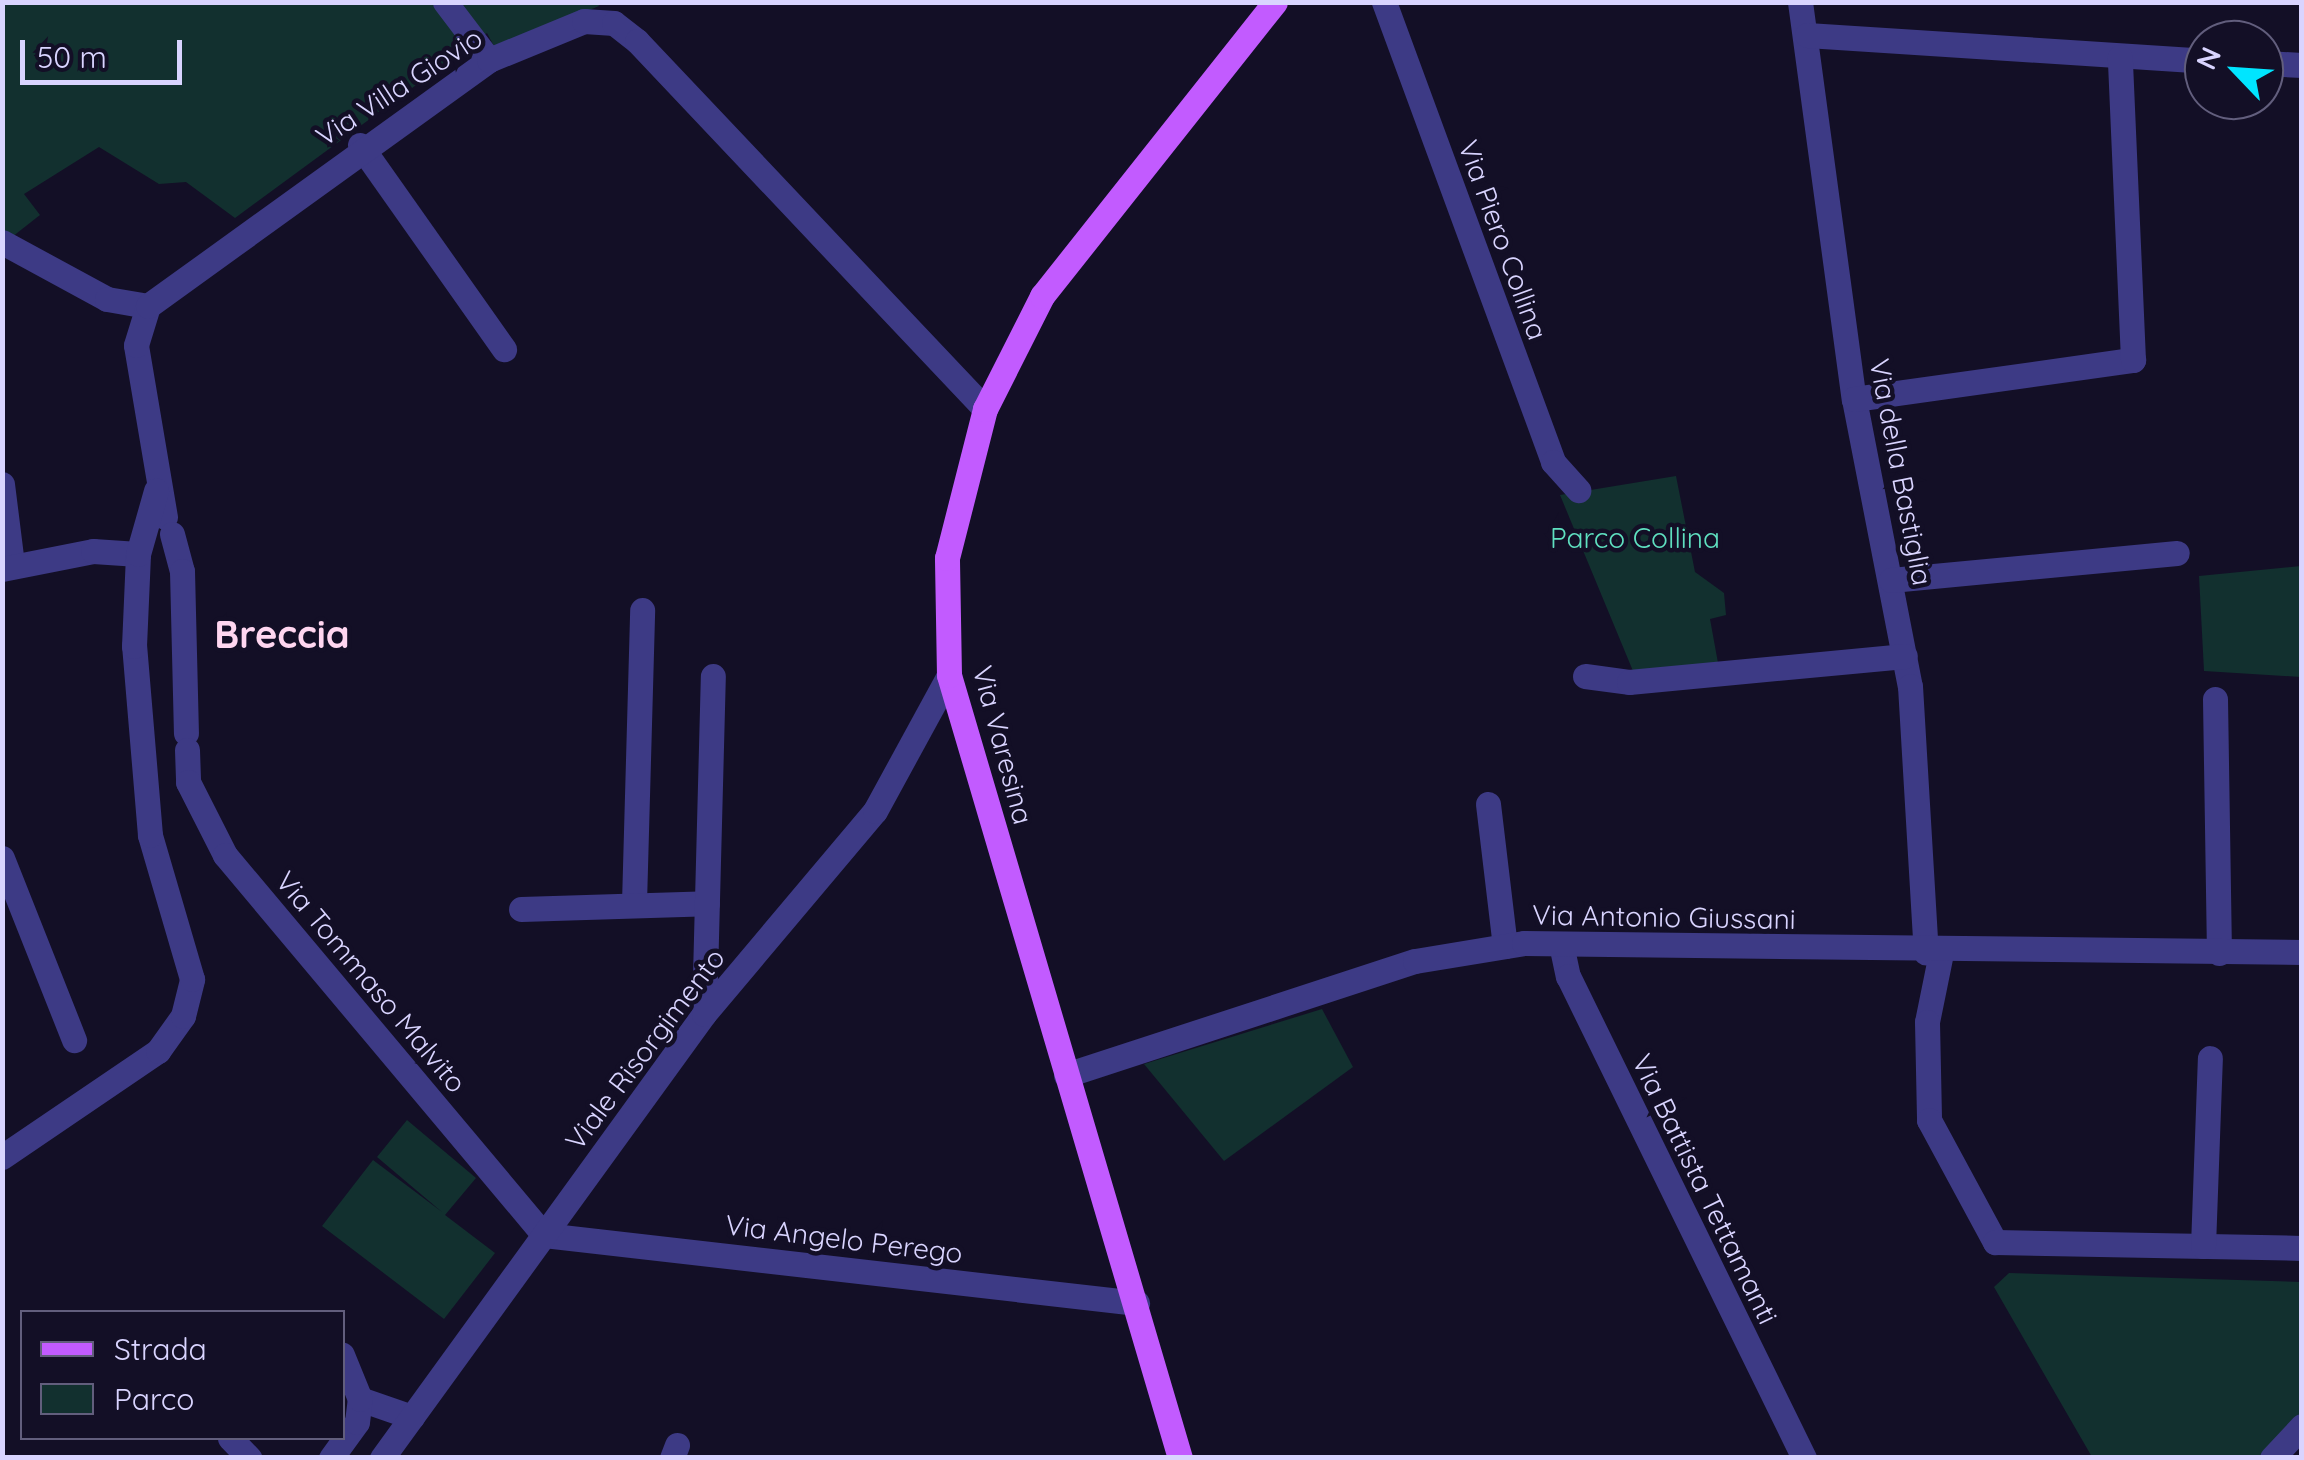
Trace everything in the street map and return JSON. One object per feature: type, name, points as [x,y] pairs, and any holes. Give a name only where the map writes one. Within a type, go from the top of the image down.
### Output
[{"type":"main road","name":"Via Varesina","points":[[1180,1458],[949,675],[947,558],[984,409],[1042,296],[1274,2]]},
{"type":"street","points":[[445,2],[488,60]]},
{"type":"street","name":"Via Piero Collina","points":[[1384,2],[1553,462],[1578,490]]},
{"type":"street","name":"Via della Bastiglia","points":[[1800,2],[1854,399],[1905,656],[1924,800],[1934,953],[1927,1022],[1929,1120],[1995,1242],[2204,1246]]},
{"type":"street","name":"Via Villa Giovio","points":[[148,306],[360,145],[488,60],[584,21],[614,23],[984,409]]},
{"type":"street","points":[[1806,36],[2184,60]]},
{"type":"street","points":[[1854,399],[2133,360],[2120,57]]},
{"type":"street","points":[[360,145],[504,349]]},
{"type":"street","points":[[2,242],[107,300],[148,306],[136,345],[156,490],[138,554],[134,646],[150,835],[192,979],[183,1016],[114,1088],[2,1157]]},
{"type":"street","points":[[2,484],[7,567],[138,554]]},
{"type":"street","name":"Via Tommaso Malvito","points":[[156,490],[168,525],[187,751],[225,856],[544,1235]]},
{"type":"street","points":[[1891,580],[2177,553]]},
{"type":"street","points":[[634,902],[642,610]]},
{"type":"street","points":[[1585,676],[1629,682],[1905,656]]},
{"type":"street","name":"Viale Risorgimento","points":[[382,1458],[704,1014],[875,811],[949,675]]},
{"type":"street","points":[[704,1014],[713,676]]},
{"type":"street","points":[[2214,699],[2220,953]]},
{"type":"street","points":[[146,774],[187,751]]},
{"type":"street","points":[[1488,804],[1505,946]]},
{"type":"street","points":[[2,858],[74,1040]]},
{"type":"street","points":[[521,910],[634,902],[707,903]]},
{"type":"street","name":"Via Battista Tettamanti","points":[[1561,944],[1568,976],[1804,1458]]},
{"type":"street","name":"Via Antonio Giussani","points":[[1066,1075],[1415,961],[1505,946],[1934,953],[2302,952]]},
{"type":"street","points":[[2210,1058],[2204,1246],[2302,1248]]},
{"type":"street","name":"Via Angelo Perego","points":[[544,1235],[1136,1302]]},
{"type":"street","points":[[345,1362],[360,1399],[357,1422],[345,1439]]},
{"type":"street","points":[[360,1399],[412,1417]]},
{"type":"street","points":[[2272,1458],[2302,1426]]},
{"type":"green space","points":[[597,2],[599,6],[496,50],[487,33],[235,218],[186,182],[159,184],[99,147],[24,194],[40,215],[12,237],[2,232],[2,3]]},
{"type":"green space","name":"Parco Collina","points":[[1676,476],[1695,572],[1724,593],[1726,615],[1710,619],[1718,663],[1633,671],[1560,495]]},
{"type":"green space","points":[[2301,566],[2301,677],[2204,671],[2199,576]]},
{"type":"green space","points":[[1322,1009],[1353,1067],[1224,1161],[1144,1064]]},
{"type":"green space","points":[[407,1120],[476,1178],[445,1215],[495,1253],[444,1319],[322,1226],[373,1160],[442,1212],[377,1157]]},
{"type":"green space","points":[[2009,1273],[2301,1282],[2301,1412],[2258,1457],[2092,1457],[1994,1287]]},
{"type":"district","name":"Breccia","points":[[282,635]]}]
